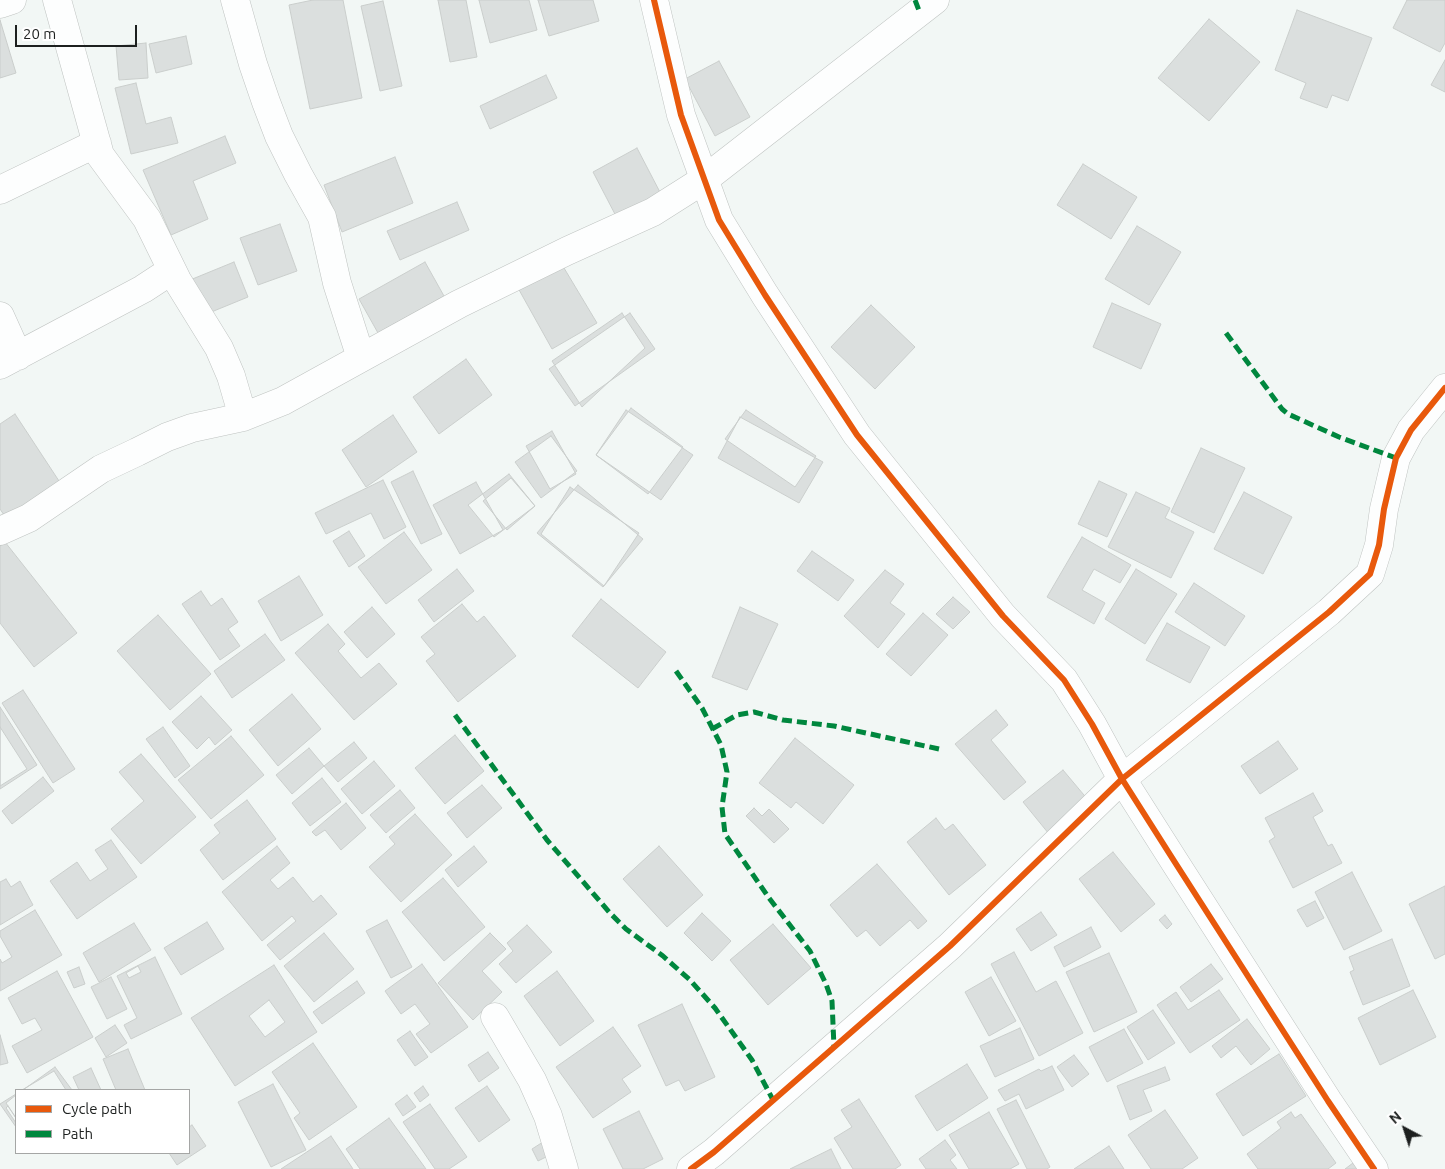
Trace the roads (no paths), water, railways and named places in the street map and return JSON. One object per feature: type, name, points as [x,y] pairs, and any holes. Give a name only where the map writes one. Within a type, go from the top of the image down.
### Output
[{"type":"street","points":[[0,4],[12,0]]},
{"type":"street","points":[[57,0],[100,155],[147,219],[172,270],[219,348],[232,376],[243,417]]},
{"type":"street","points":[[236,0],[253,64],[273,119],[298,174],[322,218],[337,283],[361,358]]},
{"type":"street","points":[[654,0],[681,115],[719,220],[765,295],[857,435],[1003,616],[1064,680],[1092,724],[1122,779],[1328,1101],[1374,1169]]},
{"type":"street","points":[[0,531],[29,518],[101,469],[167,437],[192,428],[243,417],[283,401],[458,304],[652,212],[704,179],[935,0]]},
{"type":"street","points":[[0,190],[96,143]]},
{"type":"street","points":[[0,316],[9,361],[143,289],[172,270]]},
{"type":"street","points":[[691,1169],[714,1152],[950,946],[1122,779],[1329,612],[1370,574],[1379,544],[1384,509],[1396,458],[1411,430],[1445,388]]},
{"type":"street","points":[[495,1017],[532,1080],[548,1116],[564,1169]]}]
